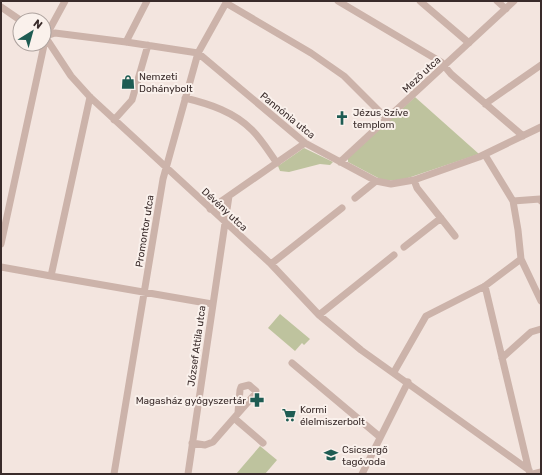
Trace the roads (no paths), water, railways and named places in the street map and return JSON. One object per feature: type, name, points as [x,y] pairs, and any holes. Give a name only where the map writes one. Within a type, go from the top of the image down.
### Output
[{"type":"street","points":[[52,24],[66,1]]},
{"type":"street","points":[[126,42],[147,1]]},
{"type":"street","points":[[338,1],[438,60],[485,104],[523,136]]},
{"type":"street","points":[[420,1],[469,43]]},
{"type":"street","points":[[497,1],[506,9]]},
{"type":"street","name":"Mező utca","points":[[340,162],[514,1]]},
{"type":"street","points":[[226,2],[311,53],[344,76],[387,119]]},
{"type":"street","name":"Promontor utca","points":[[114,474],[166,167],[198,53],[226,2]]},
{"type":"street","points":[[1,7],[12,15]]},
{"type":"street","points":[[52,34],[55,33],[126,42],[198,53]]},
{"type":"street","points":[[114,120],[132,100],[148,45]]},
{"type":"street","name":"Dévény utca","points":[[52,48],[71,76],[90,97],[271,264],[319,315],[361,350],[408,382],[530,473]]},
{"type":"street","points":[[1,244],[3,221],[41,52]]},
{"type":"street","name":"Pannónia utca","points":[[198,53],[305,143],[376,181],[391,184],[414,180],[485,155],[541,127]]},
{"type":"street","points":[[485,104],[541,65]]},
{"type":"street","points":[[49,276],[90,97]]},
{"type":"street","points":[[186,98],[215,106],[240,120],[252,129],[277,163]]},
{"type":"street","points":[[210,209],[305,143]]},
{"type":"street","points":[[485,155],[512,201],[518,230],[521,259],[541,301]]},
{"type":"street","points":[[414,180],[417,188],[455,236]]},
{"type":"street","points":[[355,198],[376,181]]},
{"type":"street","name":"József Attila utca","points":[[188,474],[229,196]]},
{"type":"street","points":[[512,201],[540,199],[541,201]]},
{"type":"street","points":[[271,264],[342,208]]},
{"type":"street","points":[[404,247],[441,218]]},
{"type":"street","points":[[319,315],[394,255]]},
{"type":"street","points":[[394,372],[426,316],[484,286],[521,259]]},
{"type":"street","points":[[1,267],[212,304]]},
{"type":"street","points":[[484,286],[530,473],[541,472]]},
{"type":"street","points":[[502,358],[531,332],[541,329]]},
{"type":"street","points":[[292,363],[380,437]]},
{"type":"street","points":[[362,474],[408,382]]},
{"type":"street","points":[[192,443],[205,445],[213,442],[236,416],[263,443]]},
{"type":"place","name":"Nemzeti Dohánybolt","points":[[128,82]]},
{"type":"place","name":"Jézus Szíve templom","points":[[342,118]]},
{"type":"place","name":"Magasház gyógyszertár","points":[[257,400]]},
{"type":"place","name":"Kormi élelmiszerbolt","points":[[289,415]]},
{"type":"place","name":"Csicsergő tagóvoda","points":[[331,455]]}]
